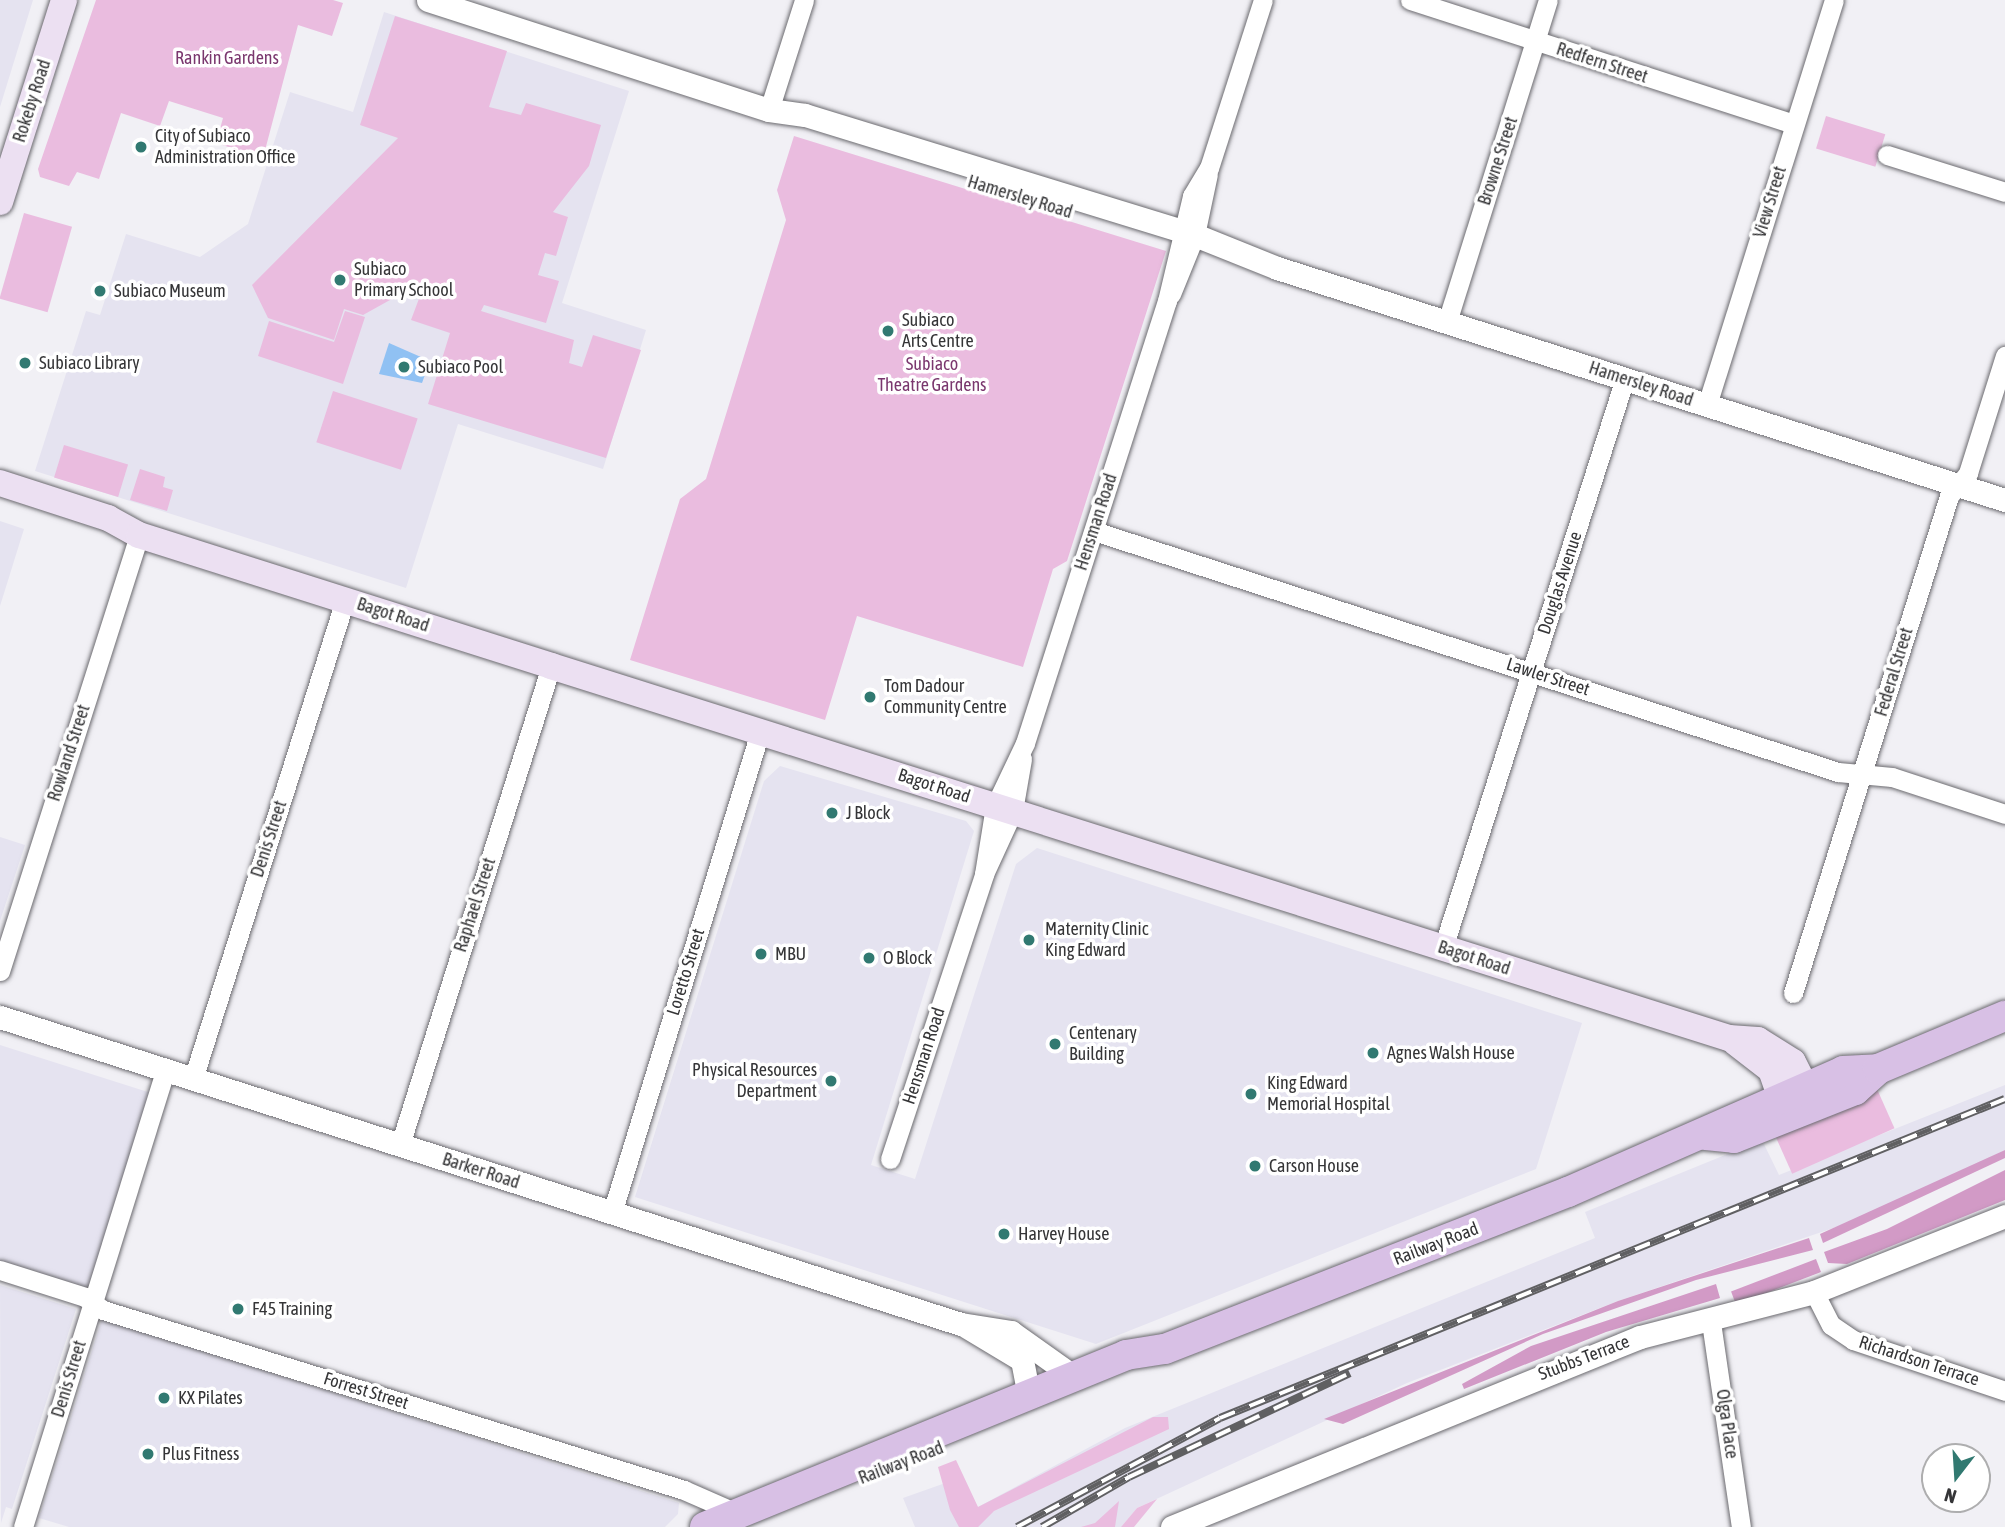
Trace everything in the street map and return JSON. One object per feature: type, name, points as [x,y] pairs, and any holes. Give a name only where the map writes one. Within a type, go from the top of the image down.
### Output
[{"type":"main road","name":"Rokeby Road","points":[[0,202],[65,0]]},
{"type":"main road","name":"Bagot Road","points":[[0,483],[108,518],[139,535],[1729,1038],[1764,1061],[1797,1102]]},
{"type":"main road","name":"Bagot Road","points":[[0,501],[105,532],[139,535]]},
{"type":"main road","name":"Railway Road","points":[[725,1517],[1129,1373],[1165,1349],[1706,1135],[1734,1138],[1797,1102],[1855,1090],[1878,1069],[2005,1016]]},
{"type":"main road","name":"Railway Road","points":[[725,1517],[1126,1355],[1165,1349]]},
{"type":"street","name":"Hamersley Road","points":[[428,0],[769,110],[805,115],[1186,240],[2005,500]]},
{"type":"street","points":[[769,110],[804,0]]},
{"type":"street","name":"Hensman Road","points":[[890,1159],[984,874],[1263,0]]},
{"type":"street","name":"Redfern Street","points":[[1410,0],[1795,124]]},
{"type":"street","name":"Browne Street","points":[[1447,322],[1548,0]]},
{"type":"street","name":"View Street","points":[[1707,405],[1834,0]]},
{"type":"street","points":[[1887,155],[2005,192]]},
{"type":"street","name":"Federal Street","points":[[1793,993],[1864,774],[1949,496],[1958,485],[2005,356]]},
{"type":"street","name":"Douglas Avenue","points":[[1443,948],[1625,378]]},
{"type":"street","name":"Lawler Street","points":[[1094,531],[1838,772],[1864,774],[2005,814]]},
{"type":"street","name":"Rowland Street","points":[[0,971],[139,535]]},
{"type":"street","name":"Denis Street","points":[[193,1079],[345,600]]},
{"type":"street","name":"Raphael Street","points":[[400,1145],[551,666]]},
{"type":"street","name":"Loretto Street","points":[[612,1213],[760,732]]},
{"type":"street","name":"Barker Road","points":[[0,1017],[961,1324],[1025,1338],[1074,1377]]},
{"type":"street","name":"Denis Street","points":[[23,1527],[165,1070]]},
{"type":"street","name":"Stubbs Terrace","points":[[1172,1527],[1640,1336],[1711,1322],[1814,1292],[2005,1216]]},
{"type":"street","name":"Forrest Street","points":[[0,1270],[725,1517]]},
{"type":"street","name":"Richardson Terrace","points":[[1814,1292],[1831,1325],[1853,1340],[2005,1391]]},
{"type":"street","name":"Olga Place","points":[[1711,1322],[1741,1527]]},
{"type":"street","name":"Barker Road","points":[[961,1324],[1022,1360],[1029,1395]]},
{"type":"shaded area","points":[[0,0],[33,0],[0,107]]},
{"type":"shaded area","name":"Subiaco Primary School","points":[[384,12],[629,91],[562,303],[646,330],[603,469],[458,424],[406,588],[35,471],[86,311],[100,315],[126,234],[200,257],[248,224],[290,92],[353,112]]},
{"type":"shaded area","points":[[0,521],[24,529],[0,606]]},
{"type":"shaded area","name":"King Edward Memorial Hospital","points":[[780,766],[966,821],[974,831],[871,1165],[915,1179],[1016,864],[1037,848],[1582,1023],[1536,1169],[1096,1344],[635,1197],[764,781]]},
{"type":"shaded area","points":[[0,837],[25,845],[0,921]]},
{"type":"shaded area","points":[[0,1045],[151,1093],[88,1290],[0,1262]]},
{"type":"shaded area","points":[[2005,1085],[2005,1150],[1875,1214],[1618,1301],[1407,1383],[1137,1508],[1121,1527],[915,1527],[903,1498],[951,1481],[978,1507],[1125,1428],[1595,1238],[1585,1212],[1762,1140],[1779,1175]]},
{"type":"shaded area","points":[[2005,1150],[2005,1158],[1823,1243],[1820,1234]]},
{"type":"shaded area","points":[[2005,1170],[2005,1200],[1847,1264],[1828,1263],[1824,1252],[1887,1229]]},
{"type":"shaded area","points":[[1809,1238],[1813,1250],[1696,1280],[1543,1334],[1343,1424],[1324,1419],[1618,1301]]},
{"type":"shaded area","points":[[1816,1259],[1821,1272],[1736,1305],[1731,1292]]},
{"type":"shaded area","points":[[1716,1284],[1720,1298],[1606,1332],[1464,1389],[1462,1384],[1531,1346]]},
{"type":"shaded area","points":[[0,1285],[76,1309],[12,1509],[6,1507],[1,1523]]},
{"type":"shaded area","points":[[102,1319],[679,1503],[678,1514],[665,1527],[69,1527],[39,1518]]},
{"type":"green space","name":"Rankin Gardens","points":[[96,0],[333,0],[343,3],[332,36],[298,25],[263,158],[216,143],[223,118],[169,101],[160,126],[121,113],[99,179],[77,172],[69,186],[40,177],[38,169]]},
{"type":"green space","points":[[395,16],[507,51],[489,107],[521,115],[526,103],[601,125],[589,166],[553,212],[568,217],[556,256],[545,253],[538,275],[559,281],[546,323],[484,305],[481,311],[574,340],[569,363],[582,367],[593,335],[641,350],[606,458],[428,404],[450,333],[411,320],[426,280],[363,315],[344,309],[334,340],[268,318],[252,285],[398,138],[360,125]]},
{"type":"green space","points":[[1826,116],[1885,134],[1875,167],[1816,149]]},
{"type":"green space","name":"Subiaco Theatre Gardens","points":[[794,136],[1166,251],[1067,561],[1053,569],[1023,667],[857,616],[825,720],[630,660],[680,499],[706,479],[786,220],[777,190]]},
{"type":"green space","points":[[24,213],[72,227],[48,312],[0,299]]},
{"type":"green space","points":[[345,311],[365,317],[343,384],[258,356],[269,321],[334,342]]},
{"type":"green space","points":[[333,391],[418,419],[401,470],[316,442]]},
{"type":"green space","points":[[64,445],[128,465],[118,497],[54,478]]},
{"type":"green space","points":[[140,469],[165,477],[163,487],[173,490],[167,511],[130,500]]},
{"type":"green space","points":[[1877,1089],[1894,1128],[1792,1174],[1775,1135]]},
{"type":"green space","points":[[1153,1417],[1168,1417],[1169,1429],[994,1511],[978,1527],[959,1527],[950,1510],[938,1467],[956,1460],[978,1507]]},
{"type":"green space","points":[[1157,1499],[1134,1527],[1121,1527],[1137,1508]]},
{"type":"green space","points":[[1119,1501],[1115,1527],[1081,1527],[1095,1523]]},
{"type":"water","name":"Subiaco Pool","points":[[389,343],[430,361],[422,383],[379,374]]},
{"type":"railway","points":[[1017,1527],[1220,1418],[2005,1099]]},
{"type":"railway","points":[[1042,1527],[1129,1477],[1350,1373]]},
{"type":"place","name":"City of Subiaco Administration Office","points":[[141,147]]},
{"type":"place","name":"Subiaco Primary School","points":[[340,280]]},
{"type":"place","name":"Subiaco Museum","points":[[100,291]]},
{"type":"place","name":"Subiaco Arts Centre","points":[[888,331]]},
{"type":"place","name":"Subiaco Library","points":[[25,363]]},
{"type":"place","name":"Subiaco Pool","points":[[404,367]]},
{"type":"place","name":"Tom Dadour Community Centre","points":[[870,697]]},
{"type":"place","name":"J Block","points":[[832,813]]},
{"type":"place","name":"Maternity Clinic King Edward","points":[[1029,940]]},
{"type":"place","name":"MBU","points":[[761,954]]},
{"type":"place","name":"O Block","points":[[869,958]]},
{"type":"place","name":"Centenary Building","points":[[1055,1044]]},
{"type":"place","name":"Agnes Walsh House","points":[[1373,1053]]},
{"type":"place","name":"Physical Resources Department","points":[[831,1081]]},
{"type":"place","name":"King Edward Memorial Hospital","points":[[1251,1094]]},
{"type":"place","name":"Carson House","points":[[1255,1166]]},
{"type":"place","name":"Harvey House","points":[[1004,1234]]},
{"type":"place","name":"F45 Training","points":[[238,1309]]},
{"type":"place","name":"KX Pilates","points":[[164,1398]]},
{"type":"place","name":"Plus Fitness","points":[[148,1454]]}]
